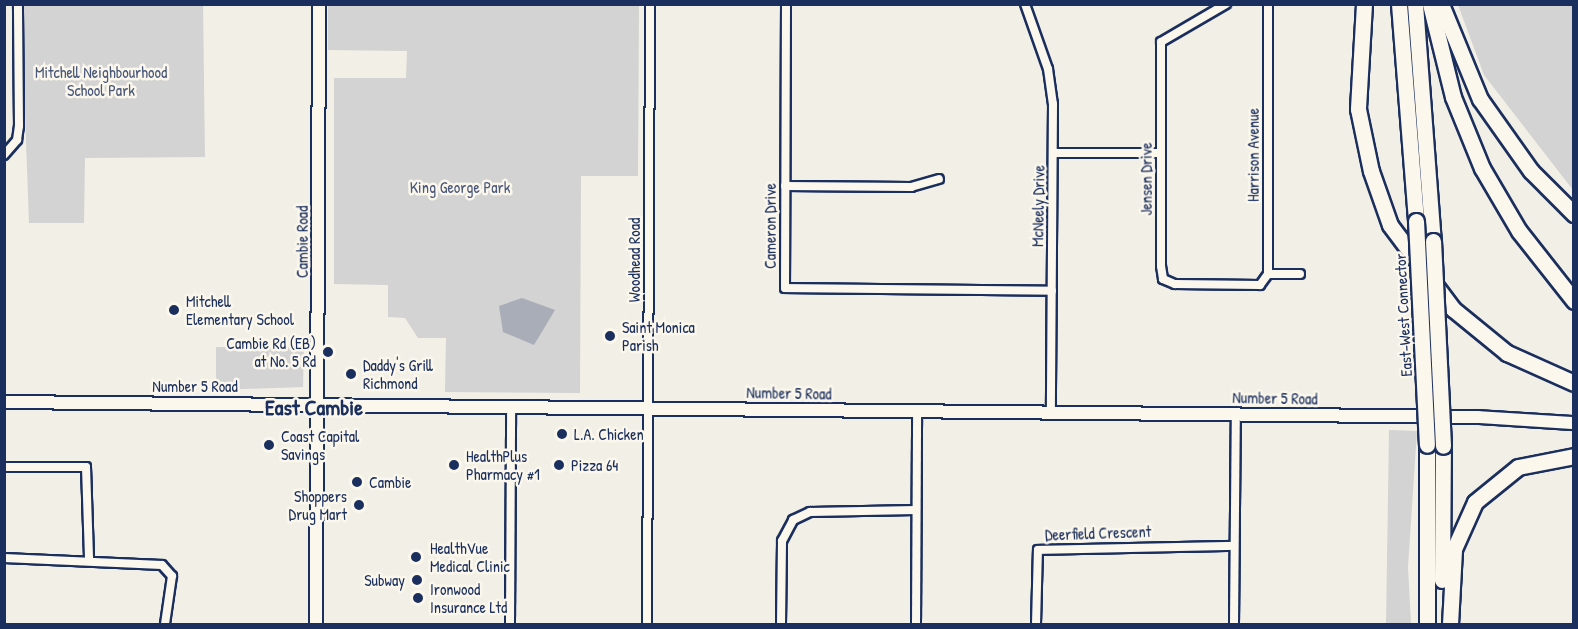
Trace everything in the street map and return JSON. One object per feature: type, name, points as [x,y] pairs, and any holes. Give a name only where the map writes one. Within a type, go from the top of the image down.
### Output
[{"type":"highway","points":[[1364,4],[1358,109],[1371,171],[1390,225],[1452,309],[1508,353],[1574,383]]},
{"type":"highway","name":"East-West Connector","points":[[1399,4],[1435,446],[1427,619]]},
{"type":"highway","name":"East-West Connector","points":[[1415,4],[1433,241],[1435,446],[1442,624]]},
{"type":"highway","points":[[1430,4],[1453,97],[1482,168],[1519,231],[1574,302]]},
{"type":"highway","points":[[1441,4],[1480,99],[1531,171],[1574,214]]},
{"type":"highway","points":[[1450,624],[1454,549],[1475,502],[1518,467],[1574,456]]},
{"type":"main road","name":"Cambie Road","points":[[316,624],[319,4]]},
{"type":"main road","name":"Number 5 Road","points":[[4,402],[318,403],[1236,414],[1574,423]]},
{"type":"street","points":[[4,155],[17,140],[19,126],[18,4]]},
{"type":"street","name":"Woodhead Road","points":[[647,624],[650,4]]},
{"type":"street","name":"Cameron Drive","points":[[786,4],[785,288],[1052,291]]},
{"type":"street","name":"McNeely Drive","points":[[1025,4],[1048,69],[1054,153],[1051,412]]},
{"type":"street","name":"Jensen Drive","points":[[1226,4],[1161,42],[1163,279],[1175,284],[1260,285],[1268,274]]},
{"type":"street","name":"Harrison Avenue","points":[[1268,4],[1268,274]]},
{"type":"street","points":[[1054,153],[1161,153]]},
{"type":"street","points":[[785,186],[911,188],[939,179]]},
{"type":"street","points":[[1268,274],[1300,274]]},
{"type":"street","points":[[510,624],[511,407]]},
{"type":"street","points":[[916,624],[917,411]]},
{"type":"street","points":[[1234,624],[1236,414]]},
{"type":"street","points":[[4,467],[86,467],[89,558]]},
{"type":"street","points":[[782,624],[782,541],[793,520],[810,512],[916,510]]},
{"type":"street","name":"Deerfield Crescent","points":[[1036,624],[1038,550],[1234,546]]},
{"type":"street","points":[[4,558],[89,558],[167,567],[172,576],[165,624]]},
{"type":"green space","name":"Mitchell Neighbourhood School Park","points":[[21,5],[203,5],[205,157],[85,158],[84,223],[29,223]]},
{"type":"green space","name":"King George Park","points":[[328,5],[639,5],[638,176],[581,176],[580,393],[445,392],[446,338],[418,338],[405,318],[388,317],[388,285],[334,284],[334,78],[406,78],[407,51],[328,50]]},
{"type":"green space","points":[[1458,5],[1573,5],[1573,190],[1484,75]]},
{"type":"green space","points":[[216,347],[304,347],[303,387],[216,390]]},
{"type":"green space","points":[[1389,430],[1417,431],[1408,567],[1411,624],[1386,624]]},
{"type":"shaded area","points":[[522,298],[555,310],[534,345],[503,332],[499,306]]},
{"type":"place","name":"Mitchell Elementary School","points":[[174,310]]},
{"type":"place","name":"Saint Monica Parish","points":[[610,336]]},
{"type":"place","name":"Cambie Rd (EB) at No. 5 Rd","points":[[328,352]]},
{"type":"place","name":"Daddy's Grill Richmond","points":[[351,374]]},
{"type":"place","name":"L.A. Chicken","points":[[562,434]]},
{"type":"place","name":"Coast Capital Savings","points":[[269,445]]},
{"type":"place","name":"HealthPlus Pharmacy #1","points":[[454,465]]},
{"type":"place","name":"Pizza 64","points":[[559,465]]},
{"type":"place","name":"Cambie","points":[[357,482]]},
{"type":"place","name":"Shoppers Drug Mart","points":[[359,505]]},
{"type":"place","name":"HealthVue Medical Clinic","points":[[416,557]]},
{"type":"place","name":"Subway","points":[[417,580]]},
{"type":"place","name":"Ironwood Insurance Ltd","points":[[418,598]]},
{"type":"district","name":"East Cambie","points":[[314,408]]}]
